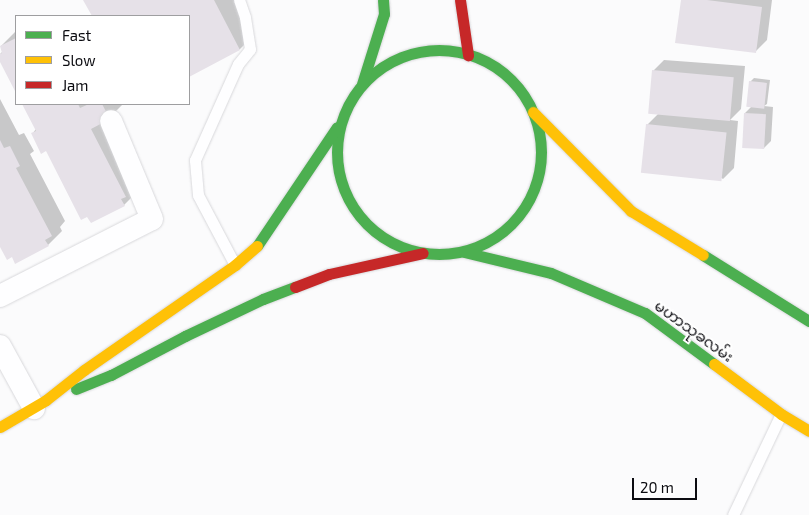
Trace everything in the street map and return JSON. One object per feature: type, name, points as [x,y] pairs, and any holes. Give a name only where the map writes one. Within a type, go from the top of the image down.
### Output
[{"type":"main road","points":[[362,84],[384,14],[383,0]]},
{"type":"main road","points":[[460,0],[468,55]]},
{"type":"main road","points":[[0,427],[40,404],[84,370],[235,265],[258,245],[341,121],[350,101],[362,84],[385,66],[411,54],[440,50],[468,55],[495,67],[517,87],[533,112],[631,211],[809,321]]},
{"type":"main road","points":[[341,121],[336,156],[344,190],[362,220],[389,242],[423,253],[443,255],[464,252],[496,238],[522,213],[537,181],[541,146],[533,112]]},
{"type":"main road","name":"မဟာသုခလမ်း","points":[[464,252],[550,273],[645,313],[781,414],[809,431]]},
{"type":"main road","points":[[40,404],[110,376],[186,336],[263,299],[329,274],[423,253]]},
{"type":"street","points":[[0,296],[152,219],[111,121]]},
{"type":"street","points":[[0,346],[40,404]]},
{"type":"lane","points":[[235,265],[198,196],[196,160],[238,64],[250,49],[246,17],[239,0]]},
{"type":"lane","points":[[733,515],[781,414]]},
{"type":"building","points":[[83,0],[214,0],[240,50],[190,76],[190,15],[91,15]]},
{"type":"building","points":[[681,0],[707,0],[762,7],[756,53],[675,43]]},
{"type":"building","points":[[15,38],[15,91],[0,62],[0,54],[2,53],[0,46]]},
{"type":"building","points":[[652,70],[734,77],[730,121],[648,114]]},
{"type":"building","points":[[749,81],[767,83],[764,109],[746,107]]},
{"type":"building","points":[[23,105],[78,105],[80,108],[87,105],[103,105],[110,119],[91,129],[126,197],[121,199],[125,206],[91,223],[87,217],[81,220],[46,151],[41,154],[31,133],[36,131]]},
{"type":"building","points":[[744,113],[766,114],[764,149],[742,148]]},
{"type":"building","points":[[646,124],[727,132],[721,181],[641,173]]},
{"type":"building","points":[[0,140],[4,148],[10,146],[20,166],[16,168],[52,236],[45,240],[49,246],[15,264],[12,257],[7,260],[0,247]]},
{"type":"traffic: fast","points":[[362,84],[384,14],[383,0]]},
{"type":"traffic: fast","points":[[439,50],[459,52],[478,58],[487,62],[511,80],[529,104],[533,113],[539,132],[541,152],[539,172],[533,191],[529,200],[511,224],[487,242],[478,246],[459,252],[439,254],[419,252],[400,246],[391,242],[367,224],[349,200],[345,191],[339,172],[337,152],[339,132],[345,113],[349,104],[367,80],[391,62],[400,58],[419,52],[439,50]]},
{"type":"traffic: fast","points":[[257,246],[337,127]]},
{"type":"traffic: fast","points":[[464,252],[551,273],[645,313],[714,364]]},
{"type":"traffic: fast","points":[[703,255],[809,321]]},
{"type":"traffic: fast","points":[[76,389],[111,375],[185,336],[263,299],[295,287]]},
{"type":"traffic: slow","points":[[533,112],[631,211],[703,255]]},
{"type":"traffic: slow","points":[[0,427],[46,400],[84,370],[235,265],[257,246]]},
{"type":"traffic: slow","points":[[714,364],[781,414],[809,431]]},
{"type":"traffic: jam","points":[[460,0],[468,55]]},
{"type":"traffic: jam","points":[[295,287],[329,274],[423,253]]}]
